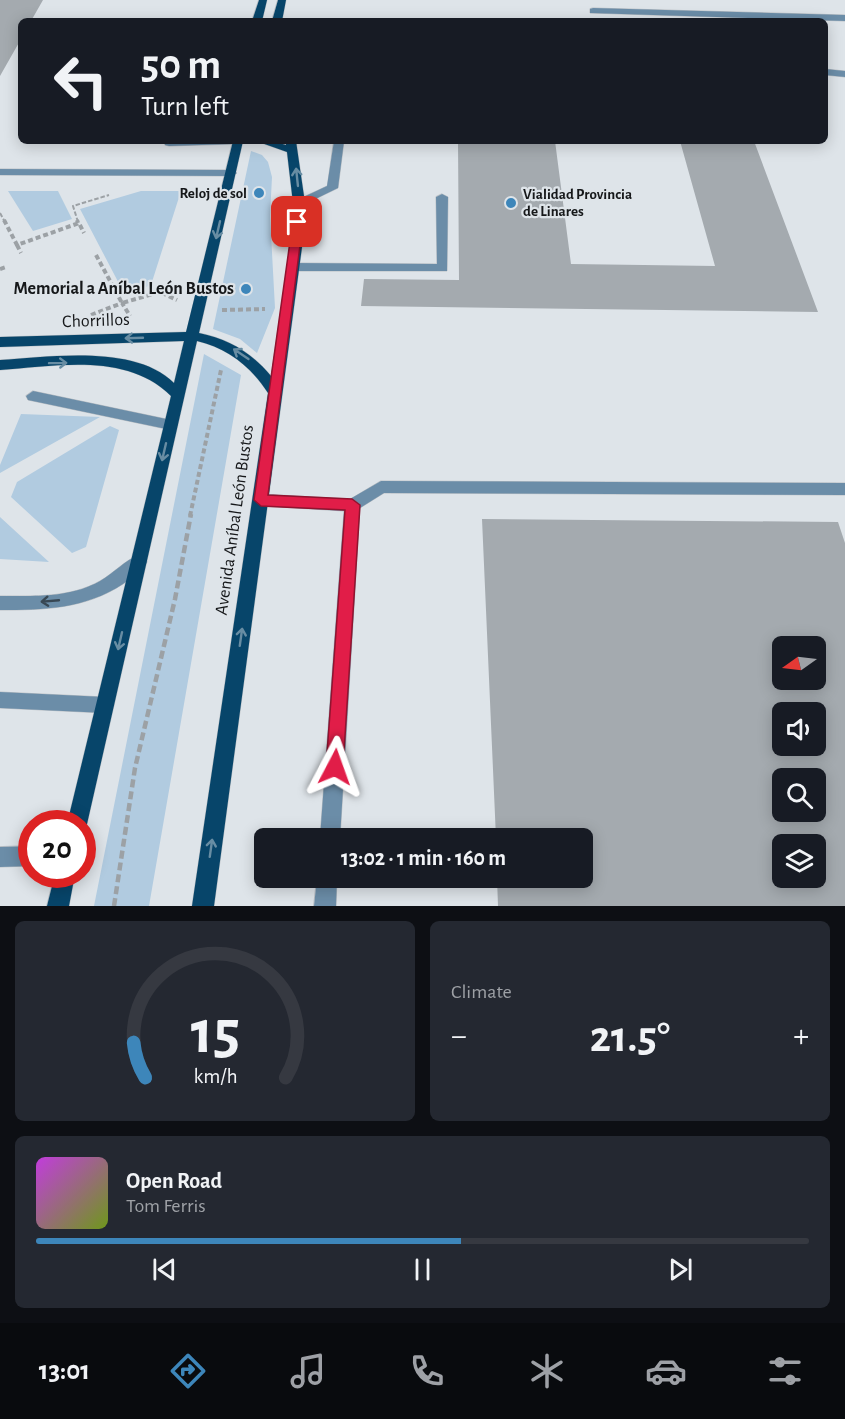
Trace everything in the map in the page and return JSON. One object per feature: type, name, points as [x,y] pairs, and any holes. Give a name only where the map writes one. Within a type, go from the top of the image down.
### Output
[{"type":"main road","points":[[258,18],[262,0]]},
{"type":"main road","points":[[278,18],[282,0]]},
{"type":"main road","points":[[80,810],[231,173],[236,144]]},
{"type":"main road","name":"Avenida Aníbal León Bustos","points":[[203,906],[293,267],[300,203],[292,146]]},
{"type":"main road","name":"Chorrillos","points":[[0,342],[193,336],[229,346]]},
{"type":"main road","points":[[229,346],[262,372],[276,393]]},
{"type":"main road","points":[[0,365],[124,363],[156,374],[169,382],[178,395]]},
{"type":"main road","points":[[58,906],[62,888]]},
{"type":"street","points":[[591,0],[594,16],[845,18]]},
{"type":"street","points":[[828,72],[845,74]]},
{"type":"street","points":[[300,203],[332,188],[339,144]]},
{"type":"street","points":[[0,172],[231,173]]},
{"type":"street","points":[[293,267],[443,268],[442,197]]},
{"type":"street","points":[[33,396],[171,425]]},
{"type":"street","points":[[261,500],[352,505],[381,487],[845,489]]},
{"type":"street","points":[[331,828],[352,505]]},
{"type":"street","points":[[0,603],[84,597],[121,577],[139,562]]},
{"type":"street","points":[[0,700],[105,705]]},
{"type":"street","points":[[0,856],[18,856]]},
{"type":"street","points":[[325,906],[326,888]]},
{"type":"path","points":[[84,233],[73,206],[134,188],[146,172]]},
{"type":"path","points":[[0,213],[21,253]]},
{"type":"path","points":[[17,245],[79,223]]},
{"type":"path","points":[[0,269],[6,267]]},
{"type":"path","points":[[114,906],[135,768],[175,599],[202,453],[229,346]]},
{"type":"shaded area","points":[[251,151],[262,155],[268,162],[272,177],[270,216],[275,308],[257,353],[240,339],[213,329]]},
{"type":"shaded area","points":[[8,191],[58,191],[72,219],[33,231]]},
{"type":"shaded area","points":[[141,191],[181,191],[151,285],[125,295],[80,209]]},
{"type":"shaded area","points":[[204,354],[241,375],[149,906],[94,906]]},
{"type":"shaded area","points":[[21,414],[100,417],[0,473],[0,465]]},
{"type":"shaded area","points":[[110,426],[119,430],[86,547],[72,553],[11,497],[17,482]]},
{"type":"shaded area","points":[[0,517],[49,562],[0,559]]},
{"type":"building","points":[[0,0],[43,0],[33,18],[18,18],[18,44],[0,76]]},
{"type":"building","name":"Vialidad Provincia de Linares","points":[[458,144],[555,144],[571,264],[715,266],[681,144],[755,144],[818,312],[361,306],[364,279],[459,280]]},
{"type":"building","points":[[482,519],[838,522],[845,543],[845,906],[498,906],[497,888],[593,888],[593,828],[496,828]]},
{"type":"place","name":"Reloj de sol","points":[[259,193]]},
{"type":"place","name":"Vialidad Provincia de Linares","points":[[511,203]]},
{"type":"place","name":"Memorial a Aníbal León Bustos","points":[[246,289]]},
{"type":"route","points":[[297,222],[296,247],[261,500],[352,505],[335,767]]}]
